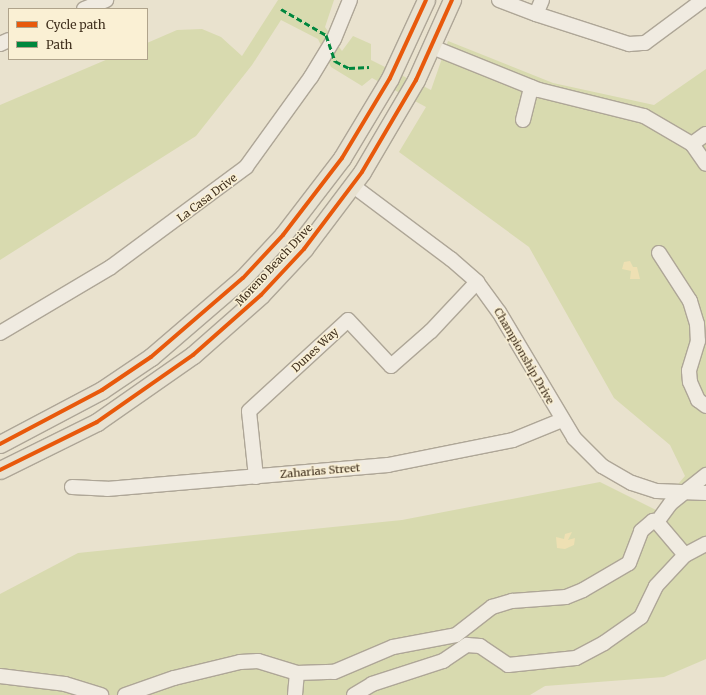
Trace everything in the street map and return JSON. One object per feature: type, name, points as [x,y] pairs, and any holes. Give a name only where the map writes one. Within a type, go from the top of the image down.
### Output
[{"type":"main road","name":"Moreno Beach Drive","points":[[0,444],[102,390],[162,348],[243,278],[283,235],[334,171],[390,78],[426,0]]},
{"type":"main road","name":"Moreno Beach Drive","points":[[0,470],[97,422],[193,355],[261,295],[304,249],[352,185],[389,130],[432,48],[452,0]]},
{"type":"main road","points":[[334,171],[352,185]]},
{"type":"street","points":[[86,8],[106,0]]},
{"type":"street","name":"La Casa Drive","points":[[0,333],[111,268],[246,167],[311,77],[334,39],[350,0]]},
{"type":"street","points":[[499,0],[536,14],[629,44],[645,43],[703,0]]},
{"type":"street","points":[[536,14],[542,0]]},
{"type":"street","points":[[432,48],[531,87],[644,116],[692,144],[706,164]]},
{"type":"street","points":[[523,120],[531,87]]},
{"type":"street","points":[[692,144],[706,134]]},
{"type":"street","name":"Championship Drive","points":[[352,185],[451,259],[477,282],[499,312],[562,420],[585,451],[616,475],[644,488],[680,494],[706,493]]},
{"type":"street","points":[[659,253],[690,300],[697,324],[698,341],[689,371],[690,382],[698,400],[706,406]]},
{"type":"street","name":"Dunes Way","points":[[256,477],[249,411],[348,320],[391,366],[431,332],[477,282]]},
{"type":"street","name":"Zaharias Street","points":[[72,487],[107,489],[256,477],[412,461],[513,440],[562,420]]},
{"type":"street","points":[[125,695],[174,678],[240,662],[258,661],[297,673],[334,672],[394,647],[456,634],[492,608],[512,601],[574,594],[629,563],[641,531],[653,521],[657,522],[680,494],[706,476]]},
{"type":"street","points":[[657,522],[685,555]]},
{"type":"street","points":[[354,695],[372,684],[443,661],[467,645],[480,646],[508,666],[576,658],[604,643],[641,617],[656,586],[685,555],[706,544]]},
{"type":"street","points":[[295,695],[297,673]]},
{"type":"street","points":[[0,676],[65,684],[100,695]]},
{"type":"green space","points":[[278,0],[334,0],[325,27],[342,51],[353,36],[371,44],[371,60],[431,90],[448,41],[553,83],[654,105],[706,69],[706,659],[664,677],[545,686],[530,695],[0,695],[0,594],[78,553],[402,520],[600,482],[656,510],[685,476],[670,445],[614,398],[529,247],[399,152],[426,107],[372,78],[362,86],[331,67],[318,39],[281,20],[252,65],[196,136],[0,260],[0,105],[106,60],[148,60],[148,43],[177,30],[202,29],[221,37],[242,56]]},
{"type":"sand","points":[[630,261],[633,267],[637,267],[640,279],[630,279],[631,271],[622,269],[624,262]]},
{"type":"sand","points":[[572,532],[568,540],[575,538],[574,545],[565,549],[557,548],[556,537],[564,539],[565,534]]},
{"type":"marked path","points":[[281,9],[326,35],[335,61],[349,68],[369,67]]},
{"type":"cycle path","points":[[0,444],[102,390],[151,357],[243,278],[283,235],[342,158],[390,78],[426,0]]},
{"type":"cycle path","points":[[0,470],[97,422],[193,355],[261,295],[304,249],[362,172],[416,80],[452,0]]}]
